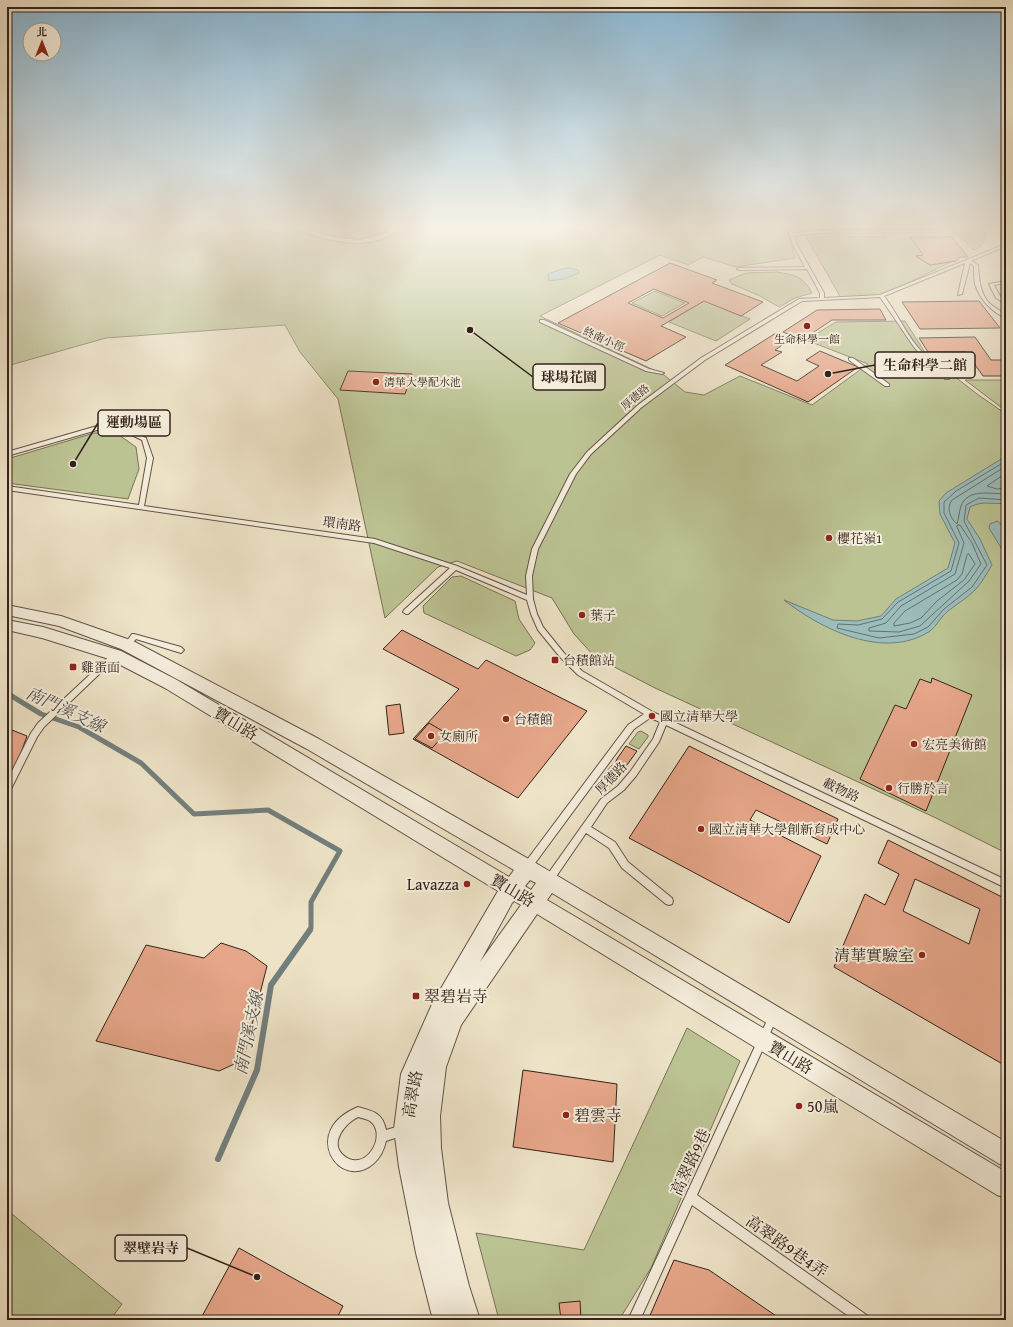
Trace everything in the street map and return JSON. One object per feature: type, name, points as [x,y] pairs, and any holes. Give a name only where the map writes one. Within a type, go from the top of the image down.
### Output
[{"type":"street","name":"寶山路","points":[[7,610],[61,621],[314,744],[527,868],[1006,1156]]},
{"type":"street","name":"寶山路","points":[[7,625],[121,650],[171,684],[1006,1186]]},
{"type":"street","name":"高翠路","points":[[446,1320],[429,1253],[411,1167],[406,1129],[412,1074],[441,1010],[511,889],[527,868]]},
{"type":"street","name":"高翠路","points":[[467,1320],[456,1286],[436,1203],[428,1148],[428,1122],[434,1072],[452,1019],[548,882]]},
{"type":"lane","points":[[820,289],[822,293],[822,298]]},
{"type":"lane","name":"厚德路","points":[[548,882],[604,801],[620,788],[633,774],[656,740],[664,720],[650,714],[580,673],[562,655],[540,628],[534,614],[530,599],[529,576],[535,549],[573,474],[590,453],[640,406],[723,346],[801,300],[881,296],[899,289]]},
{"type":"lane","points":[[960,294],[961,289]]},
{"type":"lane","points":[[980,289],[988,304],[1006,317]]},
{"type":"lane","points":[[994,289],[998,297],[1006,303]]},
{"type":"lane","points":[[881,296],[905,333],[923,354],[937,363],[945,371],[947,378]]},
{"type":"lane","name":"終南小徑","points":[[542,322],[653,372],[662,373]]},
{"type":"lane","points":[[851,359],[887,385]]},
{"type":"lane","points":[[7,454],[97,428],[124,429],[144,439],[150,458],[141,508]]},
{"type":"lane","name":"環南路","points":[[7,488],[367,540],[455,567],[530,599]]},
{"type":"lane","points":[[406,612],[455,567]]},
{"type":"lane","points":[[7,789],[41,725],[134,636],[181,650]]},
{"type":"lane","name":"厚德路","points":[[527,868],[631,727],[650,714]]},
{"type":"lane","name":"載物路","points":[[664,720],[1006,884]]},
{"type":"lane","points":[[586,828],[612,845],[625,865],[668,901]]},
{"type":"lane","name":"高翠路9巷","points":[[634,1320],[774,1016]]},
{"type":"lane","points":[[366,1113],[372,1116],[380,1125],[382,1137],[376,1154],[370,1161],[362,1165],[354,1166],[346,1164],[339,1159],[335,1152],[334,1135],[340,1123],[350,1114],[366,1113]]},
{"type":"lane","points":[[382,1137],[406,1129]]},
{"type":"lane","name":"高翠路9巷4弄","points":[[691,1198],[864,1320]]},
{"type":"green space","points":[[7,289],[593,289],[540,316],[664,375],[685,392],[704,395],[740,376],[812,405],[868,364],[806,340],[836,322],[905,321],[926,354],[977,394],[1006,414],[1006,853],[936,818],[655,688],[595,657],[574,634],[552,598],[457,561],[438,567],[385,618],[338,399],[300,352],[285,325],[106,338],[7,366]]},
{"type":"green space","points":[[743,289],[810,289],[812,293],[795,298],[779,307]]},
{"type":"green space","points":[[836,289],[896,289],[881,296],[841,298]]},
{"type":"green space","points":[[655,291],[685,303],[662,316],[632,303]]},
{"type":"green space","points":[[704,301],[750,319],[716,341],[669,322]]},
{"type":"green space","points":[[965,380],[1006,380],[1006,411]]},
{"type":"green space","points":[[94,433],[116,433],[136,447],[139,469],[128,499],[7,483],[7,459]]},
{"type":"green space","points":[[461,576],[515,601],[519,619],[535,643],[530,650],[516,656],[424,613],[423,606],[452,577]]},
{"type":"green space","points":[[641,731],[648,735],[648,737],[639,749],[629,744],[638,732]]},
{"type":"green space","points":[[612,765],[623,771],[613,784],[599,794],[602,777]]},
{"type":"green space","points":[[687,1028],[740,1061],[651,1268],[619,1320],[499,1320],[476,1233],[584,1250]]},
{"type":"green space","points":[[7,1210],[122,1304],[110,1320],[7,1320]]},
{"type":"water","points":[[1006,456],[1006,503],[983,503],[970,507],[967,519],[980,539],[992,565],[975,590],[946,613],[930,631],[912,639],[893,643],[873,642],[854,638],[816,621],[784,600],[833,620],[857,621],[881,616],[896,599],[948,568],[955,543],[940,514],[939,501],[946,493]]},
{"type":"water","points":[[997,521],[1006,528],[1006,556],[989,528],[990,524]]},
{"type":"building","points":[[622,289],[728,289],[763,302],[741,316],[704,301],[661,326],[686,337],[646,361],[558,323]],"holes":[[[654,289],[689,303],[663,318],[628,303]]]},
{"type":"building","points":[[979,301],[1000,328],[920,329],[902,302]]},
{"type":"building","name":"生命科學一館","points":[[880,309],[886,320],[832,320],[802,340],[783,332],[817,310]]},
{"type":"building","points":[[776,333],[791,339],[775,350],[782,352],[761,365],[797,381],[819,366],[806,360],[820,351],[858,367],[808,402],[725,365]]},
{"type":"building","points":[[975,337],[991,360],[1006,360],[1006,376],[983,376],[966,352],[928,352],[919,338]]},
{"type":"building","name":"清華大學配水池","points":[[348,371],[412,374],[405,394],[340,390]]},
{"type":"building","name":"台積館","points":[[402,630],[478,669],[486,660],[587,711],[518,798],[413,739],[459,689],[383,649]]},
{"type":"building","name":"宏亮美術館","points":[[932,678],[972,695],[926,811],[860,779],[895,705],[906,709],[920,679],[931,683]]},
{"type":"building","points":[[400,704],[404,733],[389,735],[386,706]]},
{"type":"building","name":"女廁所","points":[[429,723],[446,733],[432,748],[415,739]]},
{"type":"building","points":[[7,728],[27,736],[9,786],[7,786]]},
{"type":"building","points":[[626,746],[637,751],[627,765],[623,767],[618,766],[615,763]]},
{"type":"building","name":"國立清華大學創新育成中心","points":[[689,746],[838,819],[827,844],[756,810],[750,820],[821,856],[789,923],[629,838]]},
{"type":"building","name":"清華實驗室","points":[[888,840],[1006,899],[1006,1066],[834,967],[865,894],[885,905],[899,874],[878,863]],"holes":[[[915,879],[980,909],[969,944],[903,911]]]},
{"type":"building","points":[[221,943],[246,951],[267,966],[243,1060],[219,1071],[96,1041],[146,945],[204,958]]},
{"type":"building","name":"碧雲寺","points":[[523,1070],[617,1084],[613,1162],[513,1147]]},
{"type":"building","points":[[239,1248],[343,1306],[336,1320],[200,1320]]},
{"type":"building","points":[[674,1260],[709,1270],[782,1320],[648,1320]]},
{"type":"building","points":[[580,1301],[581,1320],[561,1320],[559,1303]]},
{"type":"waterway","name":"南門溪支線","points":[[7,695],[10,695],[41,714],[79,727],[141,763],[194,814],[268,810],[340,851],[311,902],[311,928],[309,931]]},
{"type":"waterway","name":"南門溪支線","points":[[218,1159],[257,1070],[271,985],[310,930]]},
{"type":"place","name":"生命科學一館","points":[[807,326]]},
{"type":"place","name":"球場花園","points":[[470,330]]},
{"type":"place","name":"生命科學二館","points":[[828,374]]},
{"type":"place","name":"清華大學配水池","points":[[376,382]]},
{"type":"place","name":"運動場區","points":[[73,464]]},
{"type":"place","name":"櫻花嶺1","points":[[829,538]]},
{"type":"place","name":"葉子","points":[[582,615]]},
{"type":"place","name":"台積館站","points":[[555,660]]},
{"type":"place","name":"雞蛋面","points":[[73,667]]},
{"type":"place","name":"國立清華大學","points":[[652,716]]},
{"type":"place","name":"台積館","points":[[506,719]]},
{"type":"place","name":"女廁所","points":[[431,736]]},
{"type":"place","name":"宏亮美術館","points":[[914,744]]},
{"type":"place","name":"行勝於言","points":[[889,788]]},
{"type":"place","name":"國立清華大學創新育成中心","points":[[701,829]]},
{"type":"place","name":"Lavazza","points":[[467,884]]},
{"type":"place","name":"清華實驗室","points":[[922,955]]},
{"type":"place","name":"翠碧岩寺","points":[[416,996]]},
{"type":"place","name":"50嵐","points":[[799,1106]]},
{"type":"place","name":"碧雲寺","points":[[566,1115]]},
{"type":"place","name":"翠壁岩寺","points":[[257,1277]]}]
